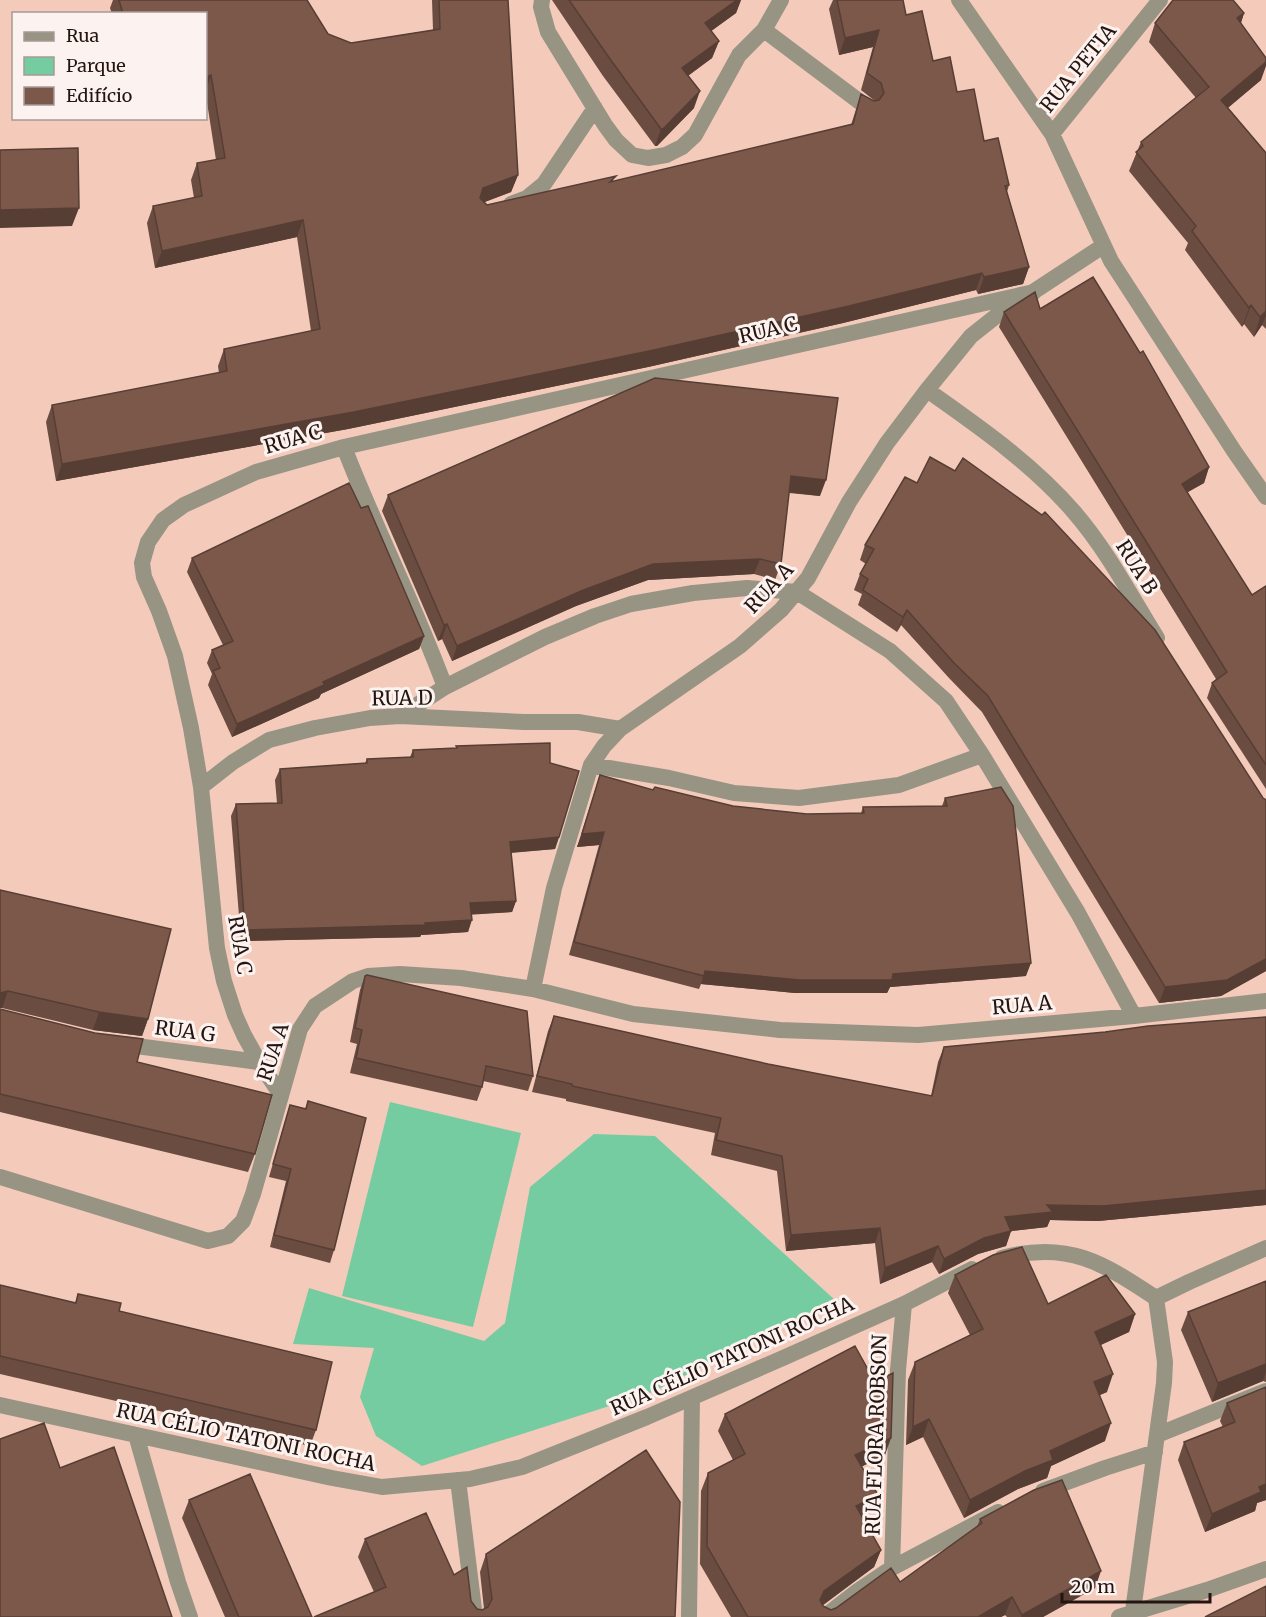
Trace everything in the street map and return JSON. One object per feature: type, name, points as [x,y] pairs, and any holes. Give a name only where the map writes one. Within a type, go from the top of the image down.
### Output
[{"type":"street","points":[[542,0],[541,7],[548,32],[616,140],[632,155],[648,158],[666,155],[682,147],[695,135],[739,55],[764,30],[781,0]]},
{"type":"street","points":[[959,0],[1052,134],[1103,246],[1234,452],[1266,497]]},
{"type":"street","name":"RUA PETIA","points":[[1052,134],[1160,0]]},
{"type":"street","points":[[764,30],[868,108]]},
{"type":"street","points":[[500,208],[527,198],[544,184],[595,108]]},
{"type":"street","name":"RUA A","points":[[533,989],[554,888],[591,765],[604,746],[620,729],[740,646],[781,609],[808,578],[849,502],[887,443],[970,336],[1103,246]]},
{"type":"street","name":"RUA C","points":[[281,1095],[259,1062],[235,1015],[217,948],[201,787],[185,697],[175,656],[144,577],[142,563],[148,542],[163,520],[183,505],[256,472],[344,447],[1034,292]]},
{"type":"street","name":"RUA B","points":[[927,390],[1003,447],[1046,483],[1075,512],[1099,546],[1162,648]]},
{"type":"street","points":[[344,447],[368,510],[429,644],[445,687]]},
{"type":"street","points":[[400,716],[445,687],[544,637],[631,604],[693,592],[747,588],[796,591],[890,651],[946,701],[982,754],[1078,913],[1134,1016]]},
{"type":"street","name":"RUA D","points":[[201,787],[233,762],[269,740],[315,728],[370,718],[400,716],[524,722],[578,722],[620,729]]},
{"type":"street","points":[[591,765],[669,778],[734,793],[799,798],[899,785],[982,754]]},
{"type":"street","name":"RUA A","points":[[0,1177],[208,1241],[228,1236],[243,1221],[253,1194],[300,1029],[315,1006],[353,981],[368,976],[399,974],[461,978],[533,989],[633,1014],[780,1030],[918,1035],[1134,1016],[1266,1001]]},
{"type":"street","name":"RUA G","points":[[102,1041],[259,1062]]},
{"type":"street","points":[[1266,1248],[1156,1299],[1165,1362],[1164,1383],[1155,1452],[1126,1614],[1208,1590],[1266,1569]]},
{"type":"street","name":"RUA CÉLIO TATONI ROCHA","points":[[0,1405],[382,1487],[424,1485],[531,1464],[692,1398],[904,1304],[983,1263],[1025,1252],[1055,1252],[1088,1258],[1156,1299]]},
{"type":"street","name":"RUA FLORA ROBSON","points":[[892,1568],[898,1370],[904,1304]]},
{"type":"street","points":[[1157,1435],[1266,1391]]},
{"type":"street","points":[[689,1617],[692,1398]]},
{"type":"street","points":[[135,1435],[190,1617]]},
{"type":"street","points":[[824,1617],[892,1568],[1018,1500],[1155,1452]]},
{"type":"street","points":[[458,1480],[475,1617]]},
{"type":"green space","points":[[390,1102],[521,1133],[473,1327],[342,1296]]},
{"type":"green space","points":[[594,1134],[655,1136],[835,1300],[650,1393],[422,1466],[376,1436],[360,1397],[374,1348],[293,1344],[309,1288],[484,1341],[505,1323],[530,1187]]},
{"type":"building","points":[[119,0],[307,0],[328,34],[351,43],[440,29],[439,0],[508,0],[518,175],[483,188],[480,198],[487,205],[616,176],[610,182],[853,124],[861,94],[874,101],[879,100],[884,93],[881,83],[867,73],[879,30],[845,38],[837,0],[903,0],[906,15],[922,11],[933,61],[950,57],[957,92],[974,89],[984,141],[998,138],[1009,185],[1005,186],[1029,267],[984,277],[982,273],[654,350],[354,412],[62,464],[52,405],[227,371],[224,349],[320,329],[303,220],[162,251],[153,206],[202,196],[197,163],[225,158],[211,75],[207,77],[207,12],[122,12]]},
{"type":"building","points":[[569,0],[737,0],[705,23],[719,41],[682,68],[700,91],[661,129]]},
{"type":"building","points":[[1173,0],[1233,0],[1244,13],[1237,18],[1266,58],[1266,62],[1221,100],[1266,153],[1266,311],[1260,317],[1251,305],[1249,308],[1192,231],[1196,226],[1136,152],[1143,146],[1141,142],[1209,87],[1155,23]]},
{"type":"building","points":[[78,148],[79,208],[0,210],[0,150]]},
{"type":"building","points":[[1093,277],[1140,353],[1143,351],[1209,467],[1182,484],[1252,595],[1266,586],[1266,765],[1212,683],[1227,672],[1004,312],[1035,292],[1040,309]]},
{"type":"building","points":[[655,378],[838,398],[826,480],[791,476],[781,564],[760,559],[653,564],[581,591],[457,646],[447,624],[444,625],[388,495]]},
{"type":"building","points":[[930,457],[955,471],[963,458],[1042,515],[1045,512],[1155,630],[1266,800],[1266,959],[1227,980],[1165,987],[988,696],[954,663],[907,610],[903,617],[863,590],[868,579],[860,574],[874,549],[865,545],[905,477],[917,483]]},
{"type":"building","points":[[349,483],[361,508],[368,506],[424,636],[237,724],[213,671],[220,668],[212,650],[233,641],[192,558]]},
{"type":"building","points":[[550,743],[550,763],[579,771],[559,837],[510,842],[516,901],[470,903],[472,920],[425,923],[425,925],[245,930],[236,804],[282,803],[280,769],[367,763],[367,759],[413,757],[413,750],[457,748],[456,746]]},
{"type":"building","points":[[600,775],[653,790],[655,787],[733,806],[807,814],[864,813],[863,807],[947,806],[945,798],[1001,787],[1013,806],[1031,963],[893,974],[892,980],[800,980],[705,971],[704,976],[574,942],[604,832],[582,834]]},
{"type":"building","points":[[0,890],[171,929],[148,1019],[99,1012],[8,991],[0,993]]},
{"type":"building","points":[[367,975],[527,1011],[533,1076],[486,1066],[482,1087],[356,1058],[362,1030],[355,1028]]},
{"type":"building","points":[[0,1009],[95,1033],[143,1039],[137,1062],[272,1095],[255,1154],[0,1094]]},
{"type":"building","points":[[554,1016],[768,1064],[932,1096],[944,1047],[1148,1026],[1266,1017],[1266,1190],[1103,1206],[1047,1205],[1053,1212],[1005,1217],[1011,1231],[984,1238],[944,1259],[938,1246],[885,1268],[880,1228],[791,1235],[782,1156],[716,1140],[721,1118],[572,1086],[572,1084],[537,1076]]},
{"type":"building","points":[[308,1101],[366,1118],[334,1250],[274,1235],[291,1169],[273,1164],[290,1105],[306,1109]]},
{"type":"building","points":[[1022,1247],[1048,1304],[1106,1275],[1135,1314],[1095,1332],[1113,1374],[1094,1382],[1111,1423],[1050,1451],[1053,1460],[1025,1471],[970,1500],[929,1419],[913,1427],[915,1362],[983,1329],[955,1275],[993,1255]]},
{"type":"building","points":[[1266,1281],[1266,1364],[1218,1383],[1188,1312]]},
{"type":"building","points":[[0,1285],[76,1303],[78,1294],[121,1303],[119,1311],[332,1362],[316,1430],[0,1356]]},
{"type":"building","points":[[855,1346],[875,1382],[893,1373],[891,1438],[855,1455],[878,1495],[856,1506],[881,1550],[824,1591],[820,1600],[823,1606],[831,1610],[836,1608],[891,1568],[900,1582],[982,1523],[980,1519],[1034,1490],[1062,1480],[1101,1571],[1022,1615],[1012,1597],[978,1617],[748,1617],[707,1546],[708,1473],[745,1454],[725,1414]]},
{"type":"building","points":[[1266,1387],[1266,1484],[1259,1487],[1261,1492],[1212,1514],[1184,1442],[1235,1422],[1227,1403]]},
{"type":"building","points":[[44,1423],[60,1468],[114,1447],[172,1617],[0,1617],[0,1439]]},
{"type":"building","points":[[646,1450],[680,1502],[675,1617],[314,1617],[386,1587],[365,1539],[426,1513],[454,1575],[467,1567],[471,1601],[477,1609],[482,1610],[488,1607],[492,1599],[486,1554]]},
{"type":"building","points":[[250,1474],[312,1617],[239,1617],[189,1500]]},
{"type":"building","points":[[1266,1586],[1266,1617],[1205,1617]]}]
